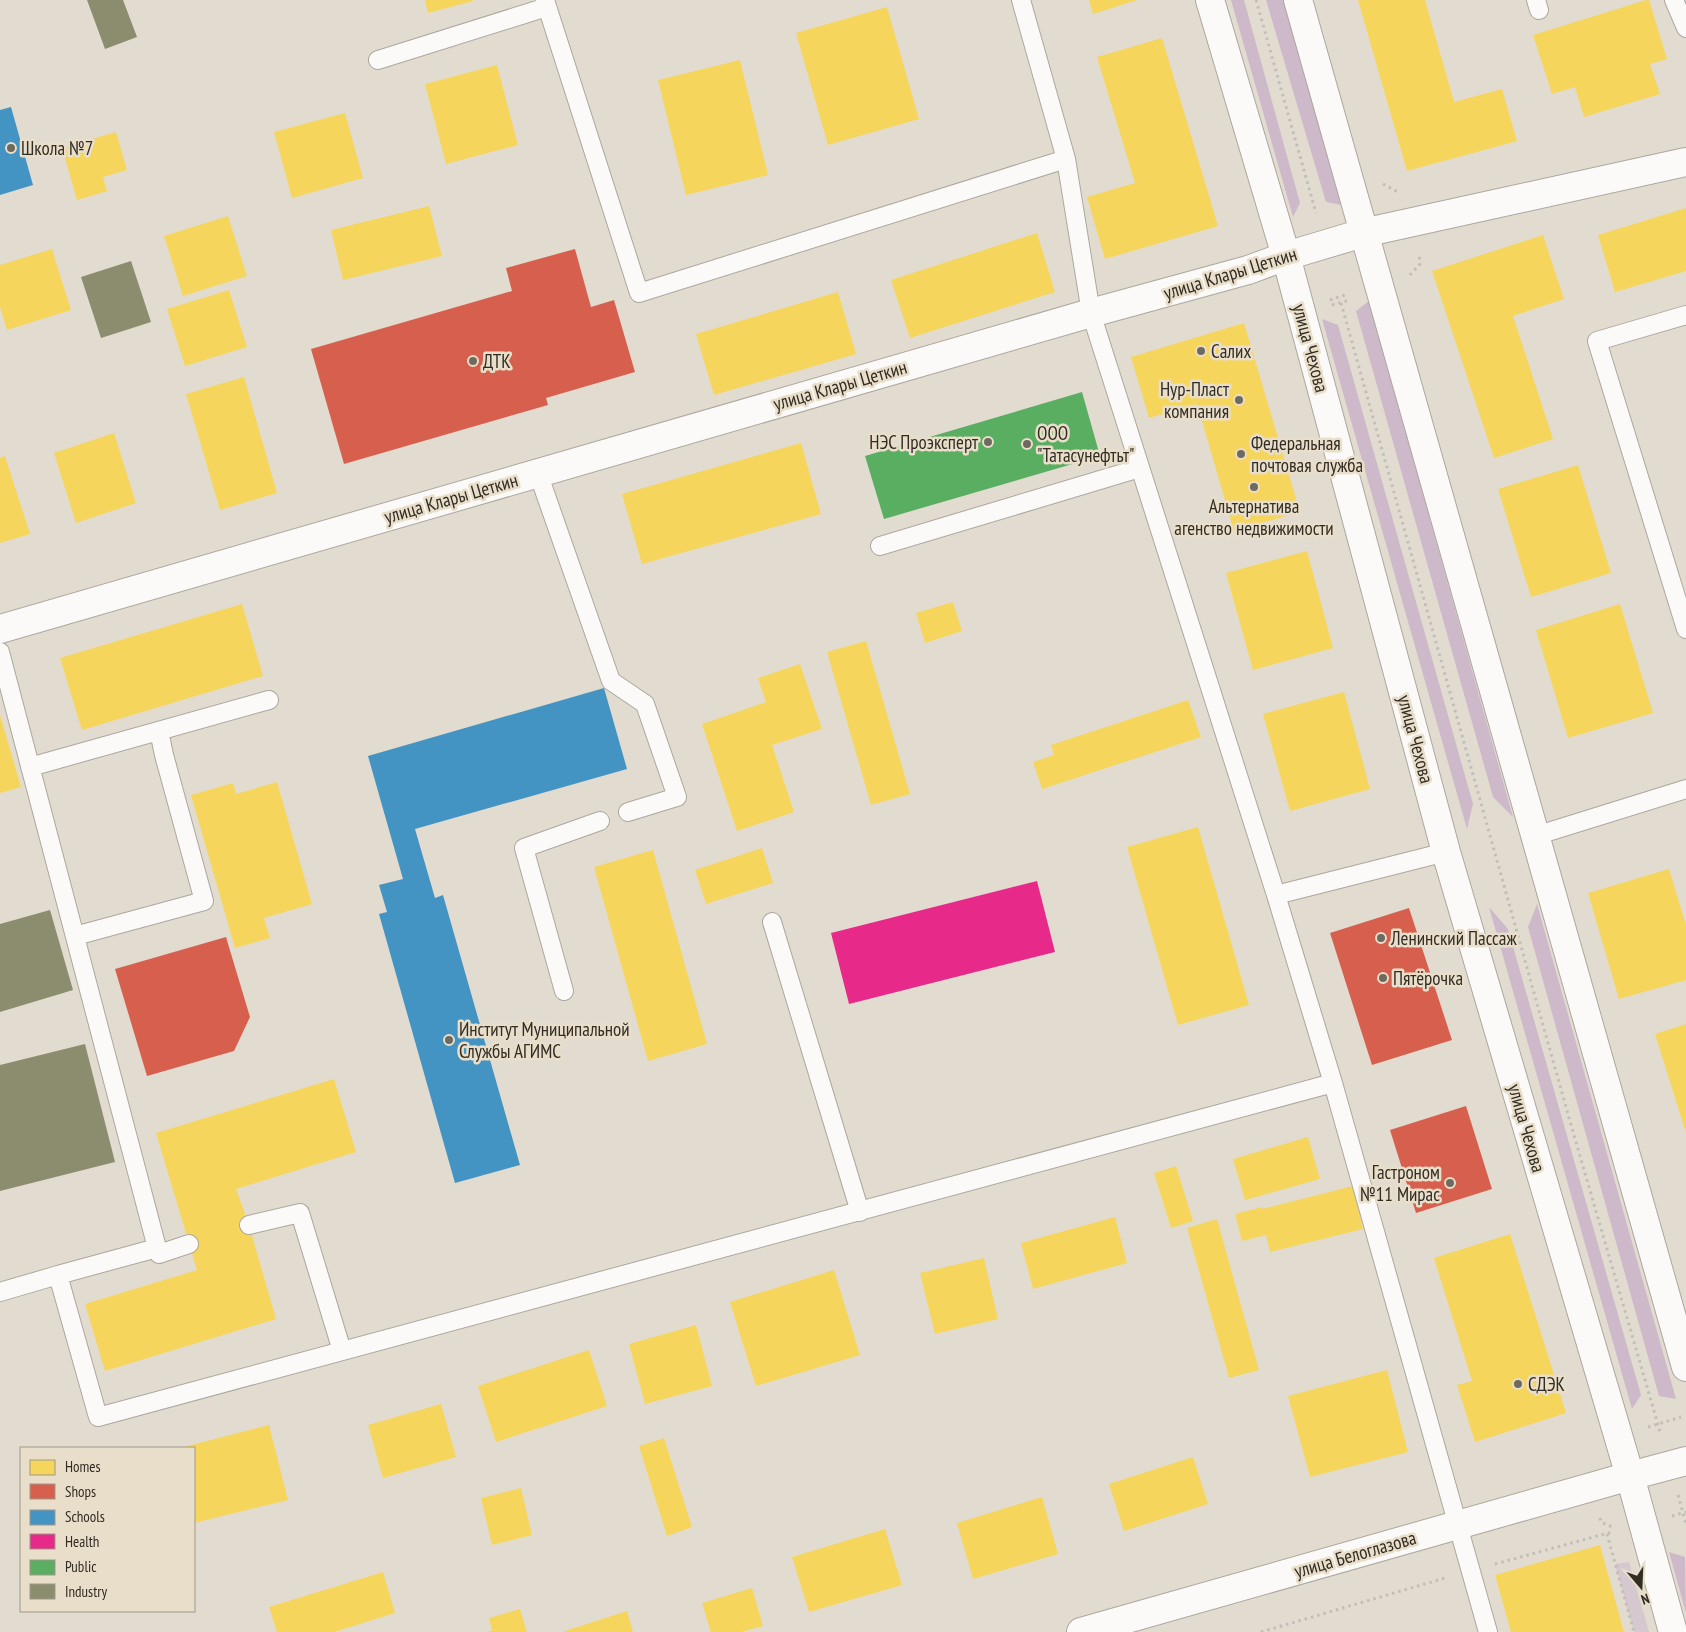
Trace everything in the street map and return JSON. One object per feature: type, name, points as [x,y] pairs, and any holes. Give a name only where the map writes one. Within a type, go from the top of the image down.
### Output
[{"type":"main road","name":"улица Чехова","points":[[1210,0],[1286,256],[1446,852],[1630,1476],[1672,1632]]},
{"type":"main road","points":[[1298,0],[1686,1367]]},
{"type":"main road","name":"улица Клары Цеткин","points":[[0,629],[1091,313],[1248,270],[1286,256],[1363,233],[1686,162]]},
{"type":"main road","points":[[1630,1476],[1686,1461]]},
{"type":"main road","name":"улица Белоглазова","points":[[1081,1632],[1630,1476]]},
{"type":"lane","points":[[1021,0],[1066,159],[1091,313],[1276,895],[1333,1084],[1488,1632]]},
{"type":"lane","points":[[1674,0],[1686,28]]},
{"type":"lane","points":[[378,60],[546,3],[639,294],[1066,159]]},
{"type":"lane","points":[[1686,315],[1597,341],[1686,629]]},
{"type":"lane","points":[[880,546],[1140,468]]},
{"type":"lane","points":[[538,473],[611,681],[645,704],[677,797],[628,812]]},
{"type":"lane","points":[[0,652],[157,1248],[159,1254],[189,1244]]},
{"type":"lane","points":[[30,767],[269,700]]},
{"type":"lane","points":[[75,936],[204,901],[159,731]]},
{"type":"lane","points":[[1535,836],[1686,789]]},
{"type":"lane","points":[[564,991],[524,848],[600,820]]},
{"type":"lane","points":[[1276,895],[1446,852]]},
{"type":"lane","points":[[772,922],[860,1212]]},
{"type":"lane","points":[[58,1275],[98,1417],[1333,1084]]},
{"type":"lane","points":[[249,1225],[300,1212],[342,1351]]},
{"type":"lane","points":[[0,1292],[157,1248]]},
{"type":"path","points":[[1256,0],[1318,217]]},
{"type":"path","points":[[1328,300],[1356,291]]},
{"type":"path","points":[[1341,303],[1568,1116],[1661,1438]]},
{"type":"path","points":[[1657,1424],[1681,1417]]},
{"type":"path","points":[[1676,1490],[1686,1524]]},
{"type":"path","points":[[1261,1632],[1417,1585],[1620,1530]]},
{"type":"path","points":[[1607,1534],[1634,1632]]},
{"type":"shaded area","points":[[1231,0],[1244,0],[1300,203],[1293,217]]},
{"type":"shaded area","points":[[1266,0],[1283,0],[1342,205],[1326,202]]},
{"type":"shaded area","points":[[1369,301],[1513,817],[1493,797],[1356,311]]},
{"type":"shaded area","points":[[1322,319],[1338,325],[1473,804],[1467,829]]},
{"type":"shaded area","points":[[1537,904],[1676,1399],[1659,1396],[1528,927]]},
{"type":"shaded area","points":[[1489,907],[1508,929],[1641,1395],[1632,1409]]},
{"type":"shaded area","points":[[1669,1552],[1685,1557],[1686,1613]]},
{"type":"shaded area","points":[[1629,1562],[1649,1632],[1634,1632],[1615,1564]]},
{"type":"building: Homes","points":[[425,0],[473,0],[473,1],[428,13]]},
{"type":"building: Homes","points":[[1089,0],[1137,0],[1093,14]]},
{"type":"building: Homes","points":[[1358,0],[1425,0],[1454,102],[1502,89],[1517,141],[1407,171]]},
{"type":"building: Homes","points":[[1649,0],[1667,59],[1650,64],[1660,94],[1584,117],[1575,87],[1552,94],[1533,35]]},
{"type":"building: Homes","points":[[887,7],[919,119],[828,145],[796,33]]},
{"type":"building: Homes","points":[[1162,38],[1218,226],[1105,259],[1087,197],[1135,183],[1097,57]]},
{"type":"building: Homes","points":[[740,60],[768,175],[686,195],[658,80]]},
{"type":"building: Homes","points":[[497,65],[518,145],[446,164],[425,84]]},
{"type":"building: Homes","points":[[345,113],[363,178],[292,198],[274,132]]},
{"type":"building: Homes","points":[[116,132],[127,170],[103,177],[107,191],[77,200],[62,148]]},
{"type":"building: Homes","points":[[429,206],[442,256],[343,280],[331,230]]},
{"type":"building: Homes","points":[[1686,208],[1686,271],[1615,292],[1598,235]]},
{"type":"building: Homes","points":[[228,216],[247,276],[183,296],[164,236]]},
{"type":"building: Homes","points":[[1037,233],[1055,292],[910,338],[891,280]]},
{"type":"building: Homes","points":[[1543,235],[1564,299],[1513,316],[1553,439],[1494,458],[1432,271]]},
{"type":"building: Homes","points":[[52,249],[71,310],[7,330],[0,307],[0,265]]},
{"type":"building: Homes","points":[[229,290],[247,347],[185,366],[167,309]]},
{"type":"building: Homes","points":[[838,292],[856,354],[714,395],[696,334]]},
{"type":"building: Homes","points":[[1244,323],[1300,512],[1234,531],[1197,404],[1149,418],[1131,357]]},
{"type":"building: Homes","points":[[244,377],[277,493],[220,510],[186,394]]},
{"type":"building: Homes","points":[[114,433],[136,503],[76,523],[54,453]]},
{"type":"building: Homes","points":[[801,443],[821,514],[642,564],[622,494]]},
{"type":"building: Homes","points":[[5,456],[30,534],[0,543],[0,458]]},
{"type":"building: Homes","points":[[1578,465],[1611,573],[1531,597],[1498,489]]},
{"type":"building: Homes","points":[[1307,551],[1333,648],[1253,670],[1226,573]]},
{"type":"building: Homes","points":[[953,602],[962,631],[925,643],[916,613]]},
{"type":"building: Homes","points":[[242,604],[263,676],[82,730],[60,658]]},
{"type":"building: Homes","points":[[1620,604],[1653,713],[1568,738],[1536,630]]},
{"type":"building: Homes","points":[[866,641],[910,794],[871,805],[827,652]]},
{"type":"building: Homes","points":[[800,664],[822,729],[772,745],[794,812],[737,831],[702,724],[766,702],[758,678]]},
{"type":"building: Homes","points":[[1344,692],[1370,789],[1290,811],[1263,714]]},
{"type":"building: Homes","points":[[1188,700],[1201,737],[1042,789],[1033,762],[1054,755],[1051,745]]},
{"type":"building: Homes","points":[[0,715],[21,787],[0,793]]},
{"type":"building: Homes","points":[[277,782],[312,904],[264,918],[270,938],[235,948],[191,795],[233,783],[236,794]]},
{"type":"building: Homes","points":[[1198,827],[1249,1005],[1178,1025],[1127,847]]},
{"type":"building: Homes","points":[[762,848],[773,883],[706,904],[695,870]]},
{"type":"building: Homes","points":[[653,850],[707,1044],[648,1061],[594,867]]},
{"type":"building: Homes","points":[[1669,869],[1686,925],[1686,980],[1619,999],[1588,893]]},
{"type":"building: Homes","points":[[1686,1024],[1686,1133],[1655,1034]]},
{"type":"building: Homes","points":[[334,1079],[356,1152],[236,1189],[249,1225],[276,1319],[105,1371],[85,1304],[197,1270],[156,1133]]},
{"type":"building: Homes","points":[[1308,1137],[1320,1179],[1245,1200],[1233,1159]]},
{"type":"building: Homes","points":[[1176,1166],[1193,1221],[1171,1228],[1154,1173]]},
{"type":"building: Homes","points":[[1353,1186],[1363,1229],[1270,1252],[1266,1235],[1242,1241],[1235,1214]]},
{"type":"building: Homes","points":[[1115,1217],[1127,1263],[1033,1289],[1021,1243]]},
{"type":"building: Homes","points":[[1217,1219],[1259,1370],[1229,1378],[1187,1228]]},
{"type":"building: Homes","points":[[1510,1234],[1566,1413],[1475,1442],[1457,1385],[1472,1381],[1434,1258]]},
{"type":"building: Homes","points":[[984,1258],[998,1319],[935,1334],[920,1273]]},
{"type":"building: Homes","points":[[834,1270],[860,1355],[756,1386],[730,1302]]},
{"type":"building: Homes","points":[[696,1325],[712,1386],[645,1404],[629,1344]]},
{"type":"building: Homes","points":[[589,1350],[607,1406],[496,1442],[478,1386]]},
{"type":"building: Homes","points":[[1387,1370],[1408,1452],[1310,1477],[1288,1396]]},
{"type":"building: Homes","points":[[441,1404],[456,1457],[383,1478],[368,1425]]},
{"type":"building: Homes","points":[[269,1425],[288,1500],[195,1523],[195,1447],[184,1447]]},
{"type":"building: Homes","points":[[664,1438],[692,1527],[667,1536],[639,1446]]},
{"type":"building: Homes","points":[[1193,1457],[1208,1504],[1124,1531],[1109,1484]]},
{"type":"building: Homes","points":[[521,1488],[532,1535],[492,1545],[481,1498]]},
{"type":"building: Homes","points":[[1042,1497],[1058,1554],[973,1579],[957,1523]]},
{"type":"building: Homes","points":[[885,1529],[902,1585],[809,1612],[792,1557]]},
{"type":"building: Homes","points":[[1600,1545],[1624,1632],[1511,1632],[1495,1575]]},
{"type":"building: Homes","points":[[383,1572],[395,1613],[334,1632],[277,1632],[269,1607]]},
{"type":"building: Homes","points":[[752,1588],[763,1626],[741,1632],[711,1632],[702,1603]]},
{"type":"building: Homes","points":[[520,1609],[527,1632],[488,1632],[492,1630],[489,1618]]},
{"type":"building: Homes","points":[[627,1611],[633,1632],[562,1632]]},
{"type":"building: Shops","name":"ДТК","points":[[575,249],[591,307],[614,300],[635,372],[546,398],[548,405],[344,464],[311,349],[512,291],[506,268]]},
{"type":"building: Shops","points":[[1409,908],[1452,1040],[1372,1065],[1330,933]]},
{"type":"building: Shops","points":[[226,937],[250,1017],[234,1051],[147,1076],[115,969]]},
{"type":"building: Shops","points":[[1466,1106],[1492,1189],[1416,1213],[1390,1130]]},
{"type":"building: Schools","name":"Школа №7","points":[[11,107],[33,185],[0,195],[0,110]]},
{"type":"building: Schools","name":"Институт Муниципальной Службы АГИМС","points":[[604,688],[627,769],[415,829],[435,898],[443,895],[520,1165],[455,1183],[379,914],[387,912],[379,885],[403,879],[368,756]]},
{"type":"building: Health","points":[[1037,881],[1055,952],[849,1004],[831,933]]},
{"type":"building: Public","points":[[1082,392],[1100,456],[884,519],[865,456]]},
{"type":"building: Industry","points":[[87,0],[123,0],[137,37],[105,49]]},
{"type":"building: Industry","points":[[131,261],[151,322],[101,338],[81,277]]},
{"type":"building: Industry","points":[[50,910],[73,990],[0,1012],[0,924]]},
{"type":"building: Industry","points":[[85,1044],[115,1162],[0,1191],[0,1065]]},
{"type":"place","name":"Школа №7","points":[[11,148]]},
{"type":"place","name":"Салих","points":[[1201,351]]},
{"type":"place","name":"ДТК","points":[[473,361]]},
{"type":"place","name":"Нур-Пласт компания","points":[[1239,400]]},
{"type":"place","name":"НЭС Проэксперт","points":[[988,442]]},
{"type":"place","name":"ООО \"Татасунефтьт\"","points":[[1027,444]]},
{"type":"place","name":"Федеральная почтовая служба","points":[[1241,454]]},
{"type":"place","name":"Альтернатива агенство недвижимости","points":[[1254,487]]},
{"type":"place","name":"Ленинский Пассаж","points":[[1381,938]]},
{"type":"place","name":"Пятёрочка","points":[[1383,978]]},
{"type":"place","name":"Институт Муниципальной Службы АГИМС","points":[[449,1040]]},
{"type":"place","name":"Гастроном №11 Мирас","points":[[1450,1183]]},
{"type":"place","name":"СДЭК","points":[[1518,1384]]}]
